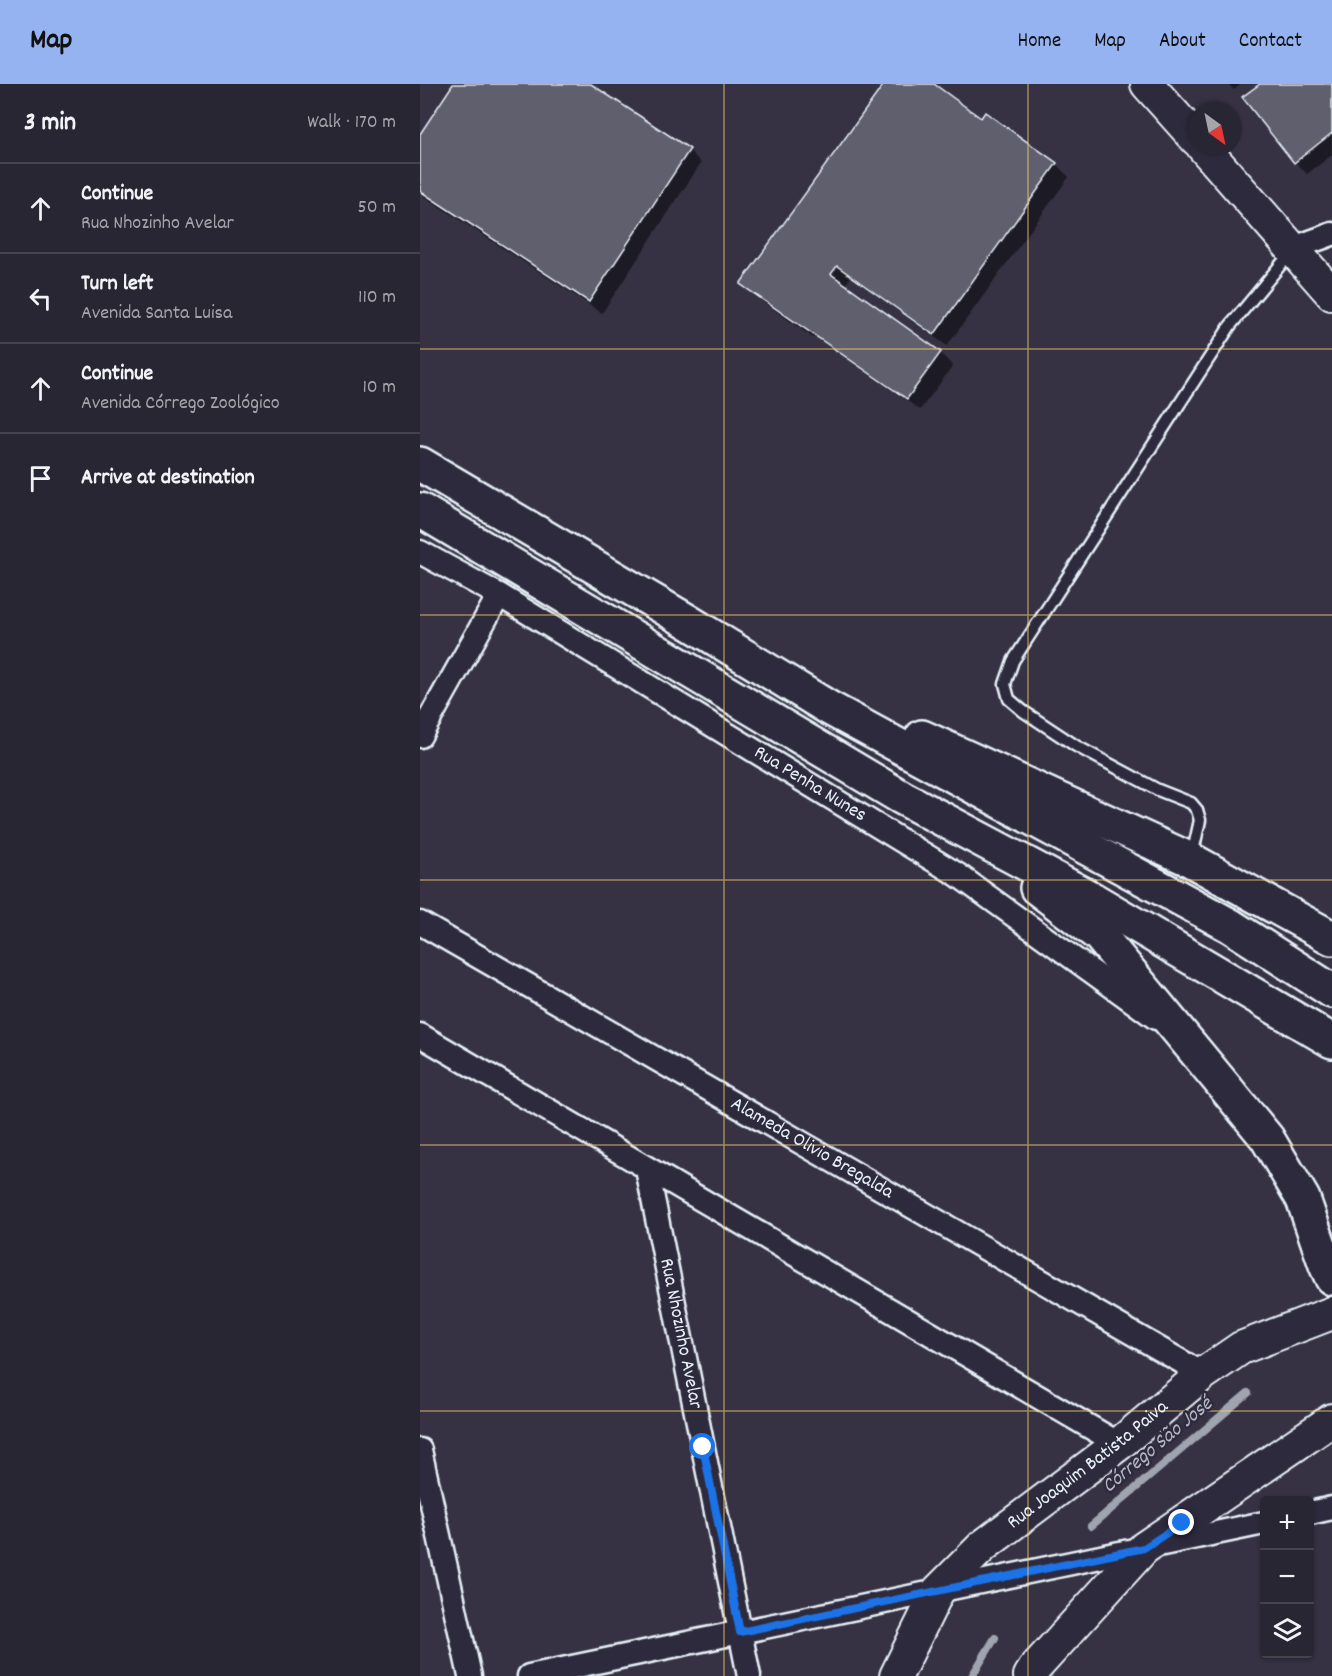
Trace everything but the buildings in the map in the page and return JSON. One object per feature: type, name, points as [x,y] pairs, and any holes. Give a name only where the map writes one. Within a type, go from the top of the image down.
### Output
[{"type":"highway","points":[[420,464],[687,621],[829,708],[1231,926],[1332,991]]},
{"type":"highway","points":[[420,510],[901,797],[1087,896],[1332,1041]]},
{"type":"highway","points":[[829,708],[933,740],[1191,860],[1332,938]]},
{"type":"highway","points":[[901,797],[1037,888],[1100,936],[1267,1138],[1303,1199],[1332,1278]]},
{"type":"main road","points":[[1147,84],[1188,130]]},
{"type":"main road","points":[[1211,156],[1332,294]]},
{"type":"main road","name":"Rua Joaquim Batista Paiva","points":[[896,1676],[938,1591],[983,1546],[1119,1444],[1203,1374],[1241,1348],[1332,1312]]},
{"type":"main road","points":[[1030,1676],[1144,1548],[1332,1420]]},
{"type":"street","points":[[1294,248],[1332,234]]},
{"type":"street","name":"Rua Penha Nunes","points":[[420,552],[499,596],[958,875],[1185,1039]]},
{"type":"street","points":[[420,736],[499,596]]},
{"type":"street","name":"Alameda Olivio Bregalda","points":[[420,923],[1203,1374]]},
{"type":"street","points":[[420,1035],[1119,1444]]},
{"type":"street","name":"Rua Nhozinho Avelar","points":[[647,1169],[749,1676]]},
{"type":"street","points":[[420,1449],[470,1676]]},
{"type":"street","points":[[1314,1512],[1332,1508]]},
{"type":"street","points":[[529,1676],[1260,1523]]},
{"type":"lane","points":[[1191,860],[1200,820],[1197,810],[1191,803],[1158,790],[1076,746],[1009,699],[1005,684],[1013,661],[1230,326],[1294,248]]},
{"type":"waterway","name":"Córrego São José","points":[[1091,1526],[1248,1393]]},
{"type":"waterway","name":"Córrego São José","points":[[972,1676],[995,1638]]},
{"type":"route","points":[[703,1447],[740,1632],[1144,1548],[1182,1523]]}]
